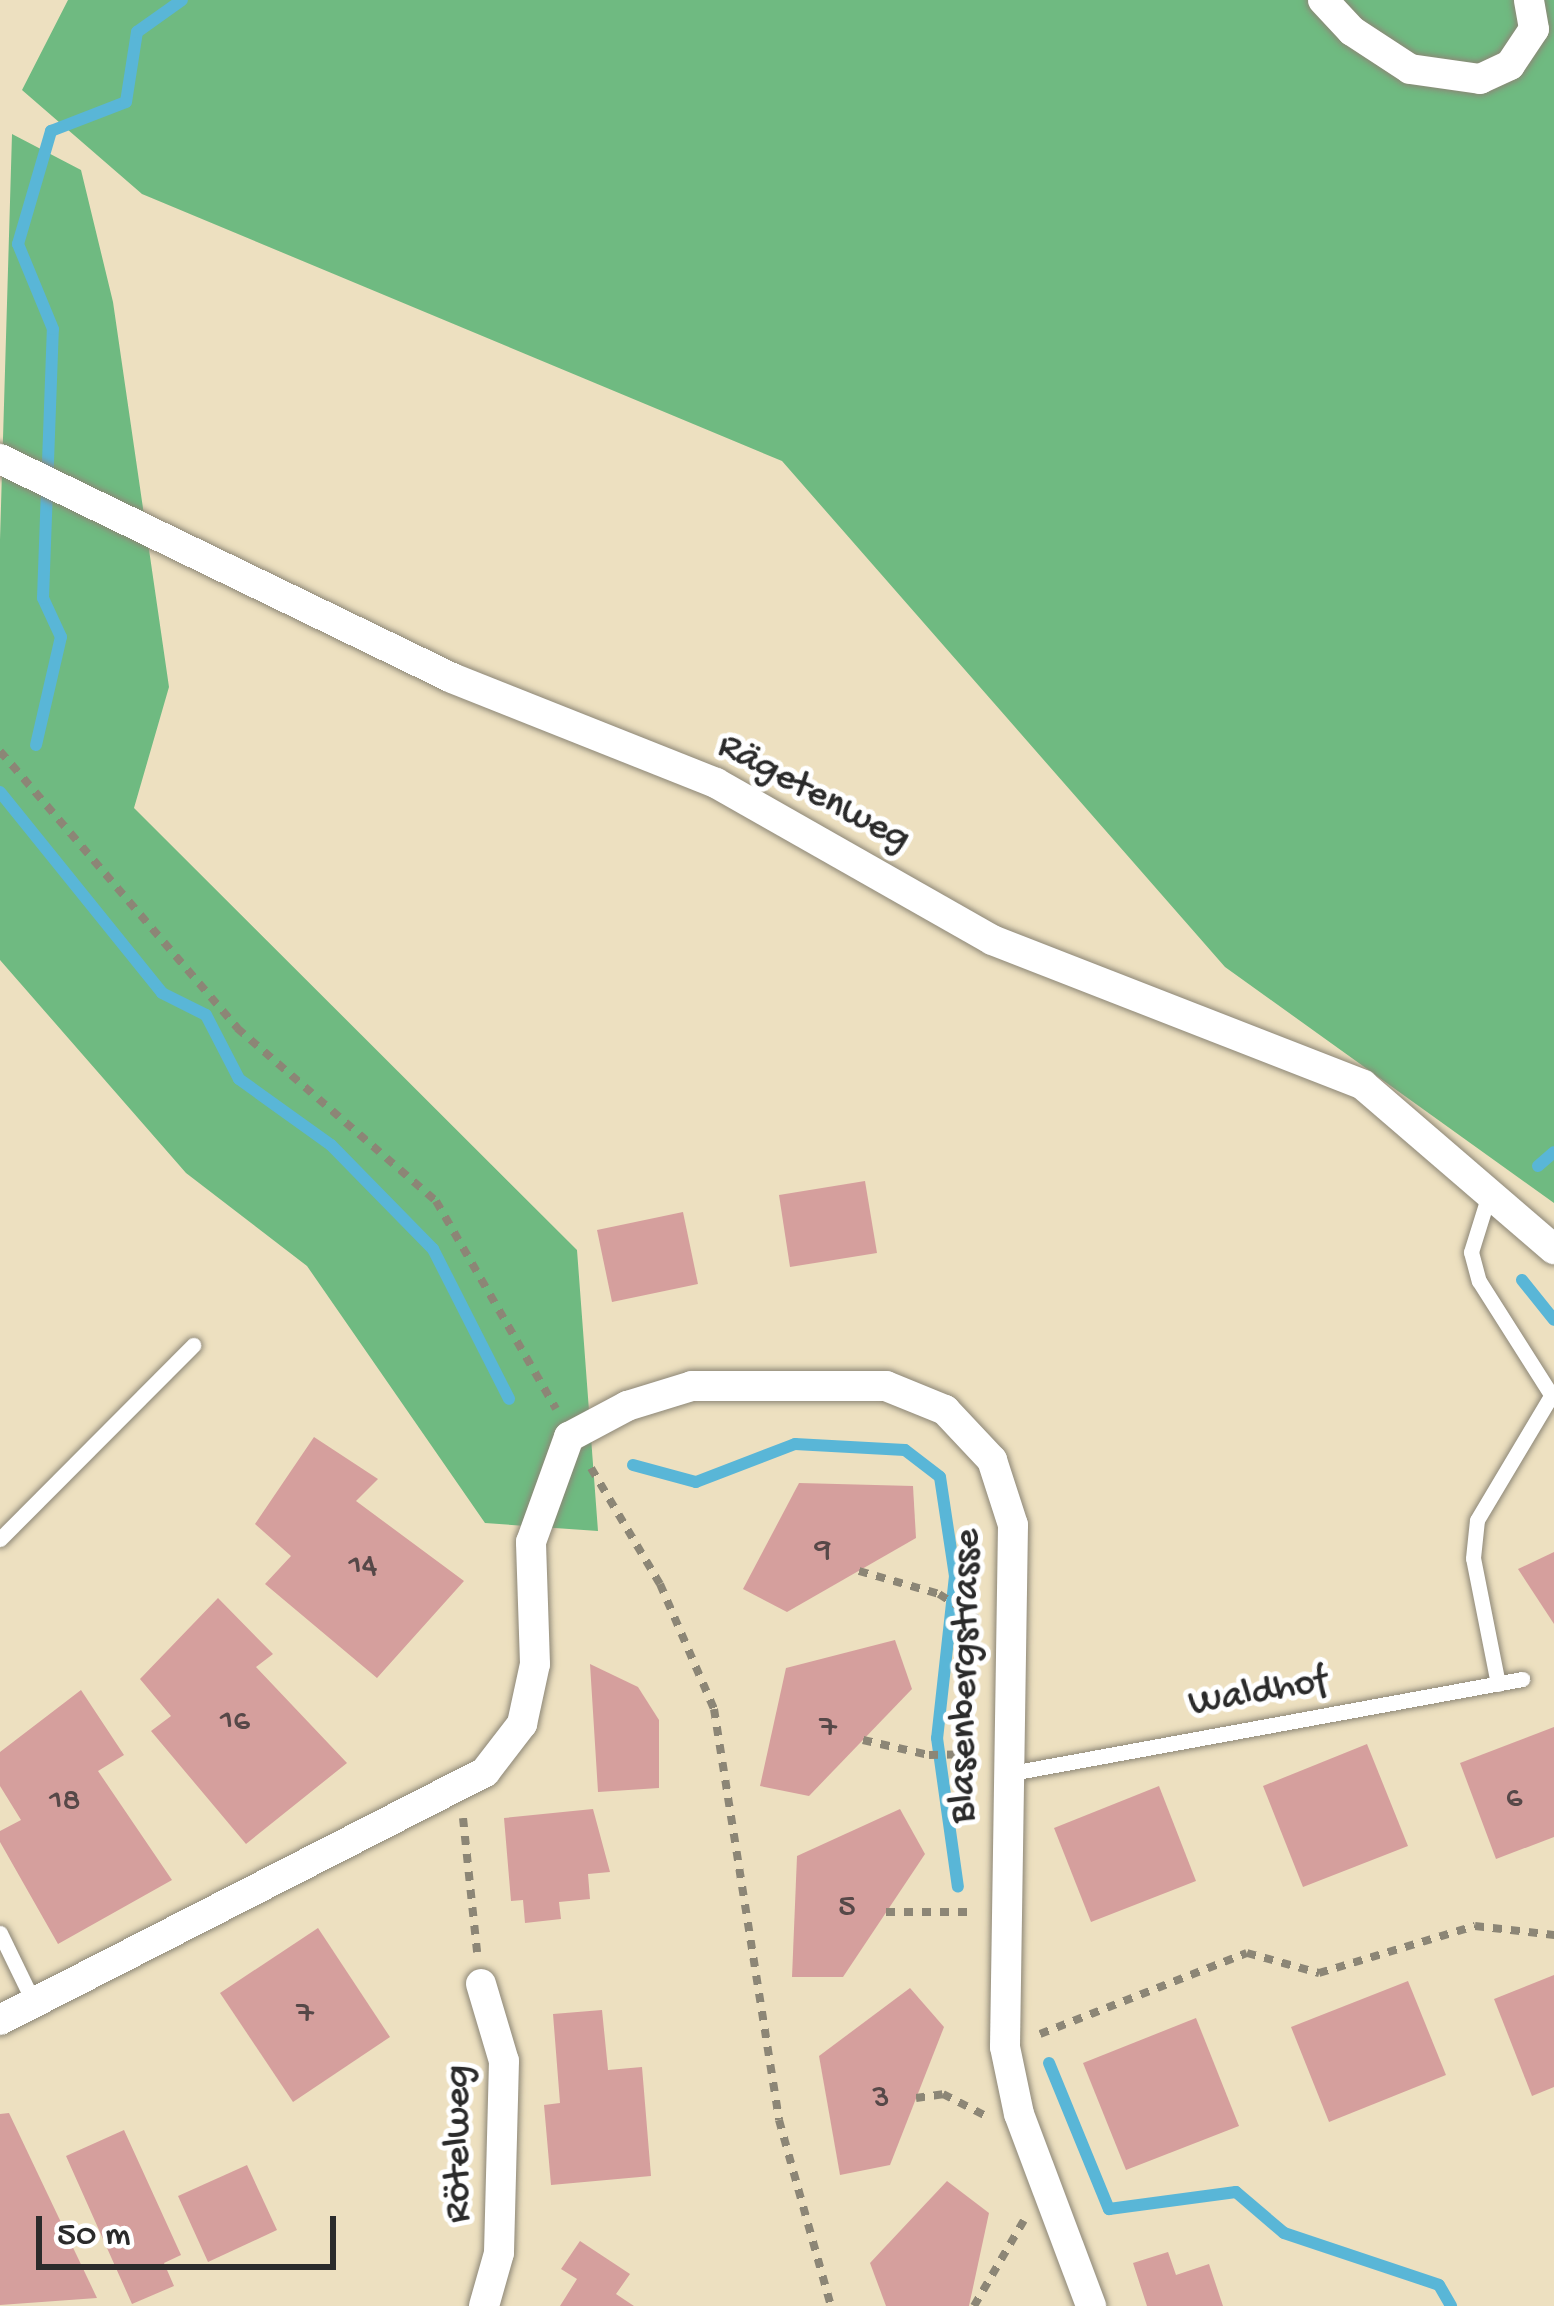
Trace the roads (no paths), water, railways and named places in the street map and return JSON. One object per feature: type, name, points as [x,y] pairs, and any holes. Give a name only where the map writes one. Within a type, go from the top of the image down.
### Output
[{"type":"street","points":[[1323,0],[1352,31],[1410,69],[1480,79],[1510,65],[1534,29],[1529,0]]},
{"type":"street","name":"Rägetenweg","points":[[6,461],[452,678],[716,783],[992,940],[1363,1085],[1554,1249]]},
{"type":"street","name":"Blasenbergstrasse","points":[[34,2003],[460,1791],[522,1724],[535,1664],[531,1541],[569,1437],[627,1406],[692,1386],[886,1386],[945,1411],[992,1460],[1013,1525],[1005,1774],[1005,2048],[1019,2114],[1091,2306]]},
{"type":"street","name":"Rötelweg","points":[[481,1984],[504,2061],[499,2253],[484,2306]]},
{"type":"street","points":[[0,2020],[34,2003]]},
{"type":"lane","points":[[1490,1191],[1471,1252],[1479,1281],[1553,1398],[1477,1520],[1473,1558],[1498,1684]]},
{"type":"lane","points":[[0,1539],[193,1345]]},
{"type":"lane","name":"Waldhof","points":[[1005,1774],[1522,1679]]},
{"type":"lane","points":[[0,1934],[34,2003]]},
{"type":"waterway","points":[[36,745],[61,637],[43,598],[53,329],[18,244],[51,131],[126,102],[137,32],[182,0]]},
{"type":"waterway","points":[[0,792],[162,993],[206,1015],[239,1079],[331,1145],[433,1249],[509,1399]]},
{"type":"waterway","points":[[1538,1166],[1554,1152]]},
{"type":"waterway","points":[[1522,1280],[1554,1320]]},
{"type":"waterway","points":[[633,1465],[696,1482],[795,1444],[905,1450],[940,1477],[955,1576],[937,1738],[958,1887]]},
{"type":"waterway","points":[[1049,2063],[1109,2209],[1236,2192],[1284,2233],[1439,2285],[1451,2306]]}]
